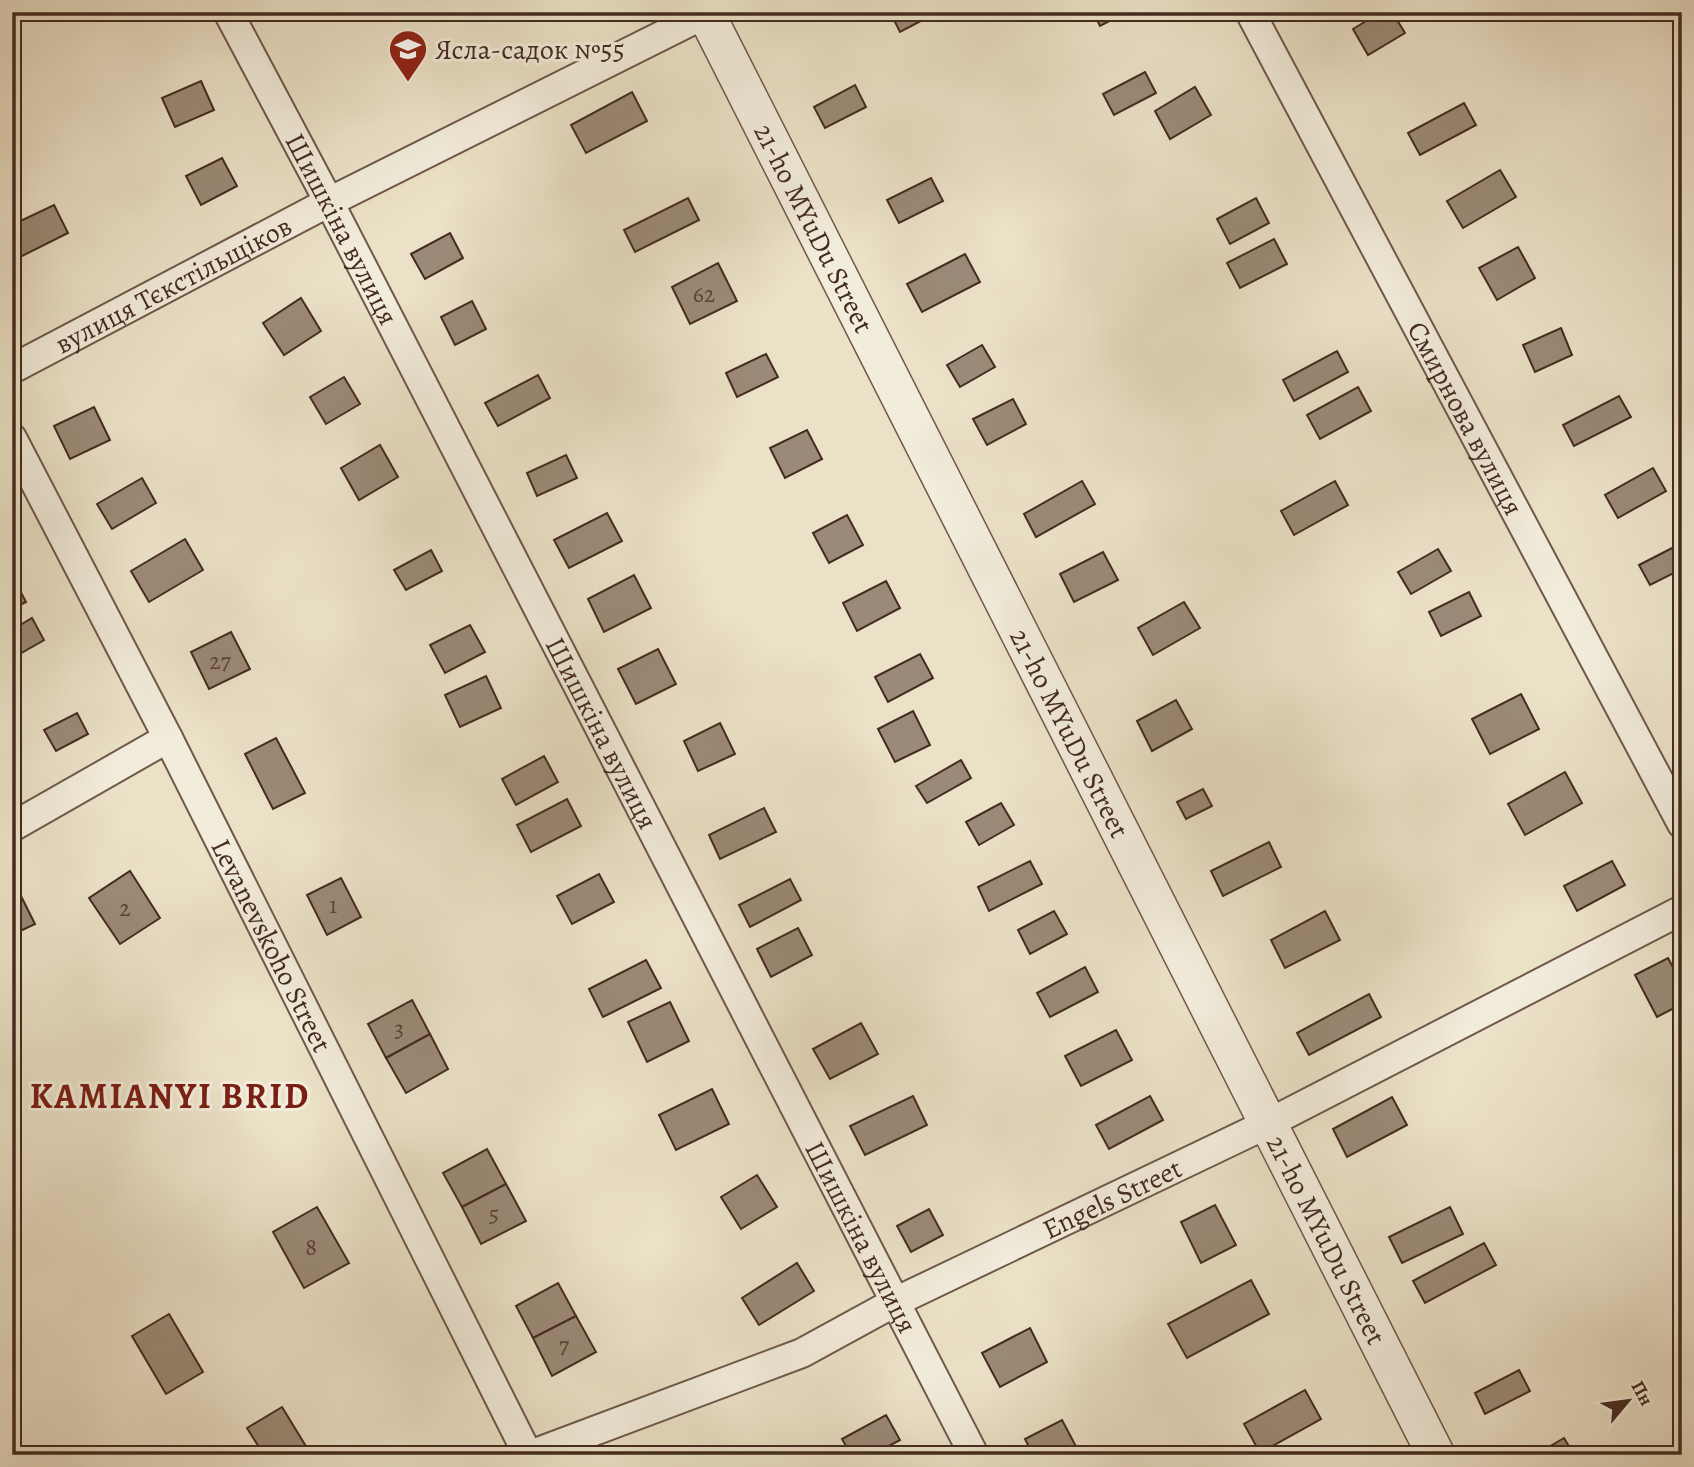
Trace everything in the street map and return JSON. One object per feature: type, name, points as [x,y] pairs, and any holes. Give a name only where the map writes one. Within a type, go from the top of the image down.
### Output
[{"type":"street","name":"Шишкіна вулиця","points":[[228,12],[897,1301],[974,1455]]},
{"type":"street","name":"Смирнова вулиця","points":[[1250,12],[1682,824]]},
{"type":"street","name":"вулиця Тєкстільщіков","points":[[12,369],[328,202],[707,13]]},
{"type":"street","name":"21-ho MYuDu Street","points":[[707,13],[1436,1455]]},
{"type":"street","name":"Levanevskoho Street","points":[[12,438],[168,738],[529,1455]]},
{"type":"street","points":[[12,827],[168,738]]},
{"type":"street","name":"Engels Street","points":[[529,1455],[802,1353],[897,1301],[1267,1124],[1682,910]]},
{"type":"building","points":[[890,12],[938,12],[900,32]]},
{"type":"building","points":[[1093,12],[1127,12],[1100,26]]},
{"type":"building","points":[[1381,12],[1392,12],[1405,33],[1368,55],[1353,29]]},
{"type":"building","points":[[1145,72],[1156,93],[1114,115],[1103,94]]},
{"type":"building","points":[[201,81],[214,110],[175,127],[162,98]]},
{"type":"building","points":[[855,85],[866,107],[825,128],[814,107]]},
{"type":"building","points":[[1195,87],[1211,115],[1170,139],[1155,111]]},
{"type":"building","points":[[632,92],[647,121],[586,153],[571,125]]},
{"type":"building","points":[[1464,103],[1476,125],[1420,155],[1408,133]]},
{"type":"building","points":[[222,158],[237,186],[201,205],[186,176]]},
{"type":"building","points":[[1500,170],[1516,197],[1463,228],[1447,201]]},
{"type":"building","points":[[931,178],[943,201],[899,223],[887,200]]},
{"type":"building","points":[[688,198],[699,220],[635,252],[624,230]]},
{"type":"building","points":[[1256,198],[1269,223],[1230,244],[1217,219]]},
{"type":"building","points":[[54,205],[68,233],[12,261],[12,225]]},
{"type":"building","points":[[450,233],[463,258],[425,279],[411,254]]},
{"type":"building","points":[[1274,239],[1287,264],[1240,288],[1227,263]]},
{"type":"building","points":[[1518,247],[1535,278],[1497,300],[1479,268]]},
{"type":"building","points":[[965,254],[980,282],[922,312],[907,284]]},
{"type":"building","points":[[718,263],[737,301],[690,324],[672,287]]},
{"type":"building","points":[[301,298],[321,331],[284,355],[263,323]]},
{"type":"building","points":[[472,301],[486,329],[455,345],[441,317]]},
{"type":"building","points":[[1561,328],[1572,355],[1535,372],[1523,345]]},
{"type":"building","points":[[982,345],[995,367],[960,387],[947,365]]},
{"type":"building","points":[[1337,351],[1348,372],[1294,401],[1283,380]]},
{"type":"building","points":[[766,354],[778,377],[737,397],[726,373]]},
{"type":"building","points":[[538,375],[550,398],[498,426],[485,403]]},
{"type":"building","points":[[344,377],[360,404],[326,424],[310,397]]},
{"type":"building","points":[[1358,387],[1371,411],[1320,439],[1307,415]]},
{"type":"building","points":[[1619,396],[1631,417],[1574,446],[1563,425]]},
{"type":"building","points":[[1013,399],[1026,424],[987,445],[973,419]]},
{"type":"building","points":[[94,407],[110,440],[70,459],[54,426]]},
{"type":"building","points":[[807,430],[822,459],[785,478],[770,448]]},
{"type":"building","points":[[380,445],[398,477],[359,500],[341,468]]},
{"type":"building","points":[[566,455],[577,478],[537,496],[527,473]]},
{"type":"building","points":[[1653,468],[1666,491],[1618,518],[1605,495]]},
{"type":"building","points":[[142,478],[156,503],[112,529],[97,504]]},
{"type":"building","points":[[1082,481],[1095,504],[1036,537],[1024,514]]},
{"type":"building","points":[[1335,481],[1348,505],[1294,535],[1281,511]]},
{"type":"building","points":[[607,513],[622,541],[569,568],[554,540]]},
{"type":"building","points":[[847,515],[863,545],[829,563],[813,533]]},
{"type":"building","points":[[185,539],[203,570],[149,602],[131,571]]},
{"type":"building","points":[[1682,543],[1682,569],[1650,585],[1639,565]]},
{"type":"building","points":[[1438,549],[1451,571],[1411,594],[1398,572]]},
{"type":"building","points":[[431,550],[442,571],[406,590],[394,570]]},
{"type":"building","points":[[1103,552],[1118,580],[1074,602],[1060,574]]},
{"type":"building","points":[[12,575],[26,602],[12,609]]},
{"type":"building","points":[[634,575],[651,608],[604,632],[588,599]]},
{"type":"building","points":[[886,581],[900,608],[857,631],[843,603]]},
{"type":"building","points":[[1469,592],[1481,616],[1441,636],[1429,612]]},
{"type":"building","points":[[1184,602],[1200,628],[1153,655],[1138,628]]},
{"type":"building","points":[[32,618],[44,640],[18,655],[12,645],[12,630]]},
{"type":"building","points":[[470,625],[485,652],[445,673],[430,645]]},
{"type":"building","points":[[231,632],[250,669],[209,689],[191,652]]},
{"type":"building","points":[[658,649],[676,684],[636,704],[618,669]]},
{"type":"building","points":[[920,654],[933,678],[888,702],[875,677]]},
{"type":"building","points":[[486,676],[501,708],[460,727],[445,695]]},
{"type":"building","points":[[1521,694],[1539,729],[1490,754],[1472,719]]},
{"type":"building","points":[[1176,700],[1192,729],[1152,751],[1137,721]]},
{"type":"building","points":[[913,711],[930,745],[895,762],[878,729]]},
{"type":"building","points":[[77,713],[88,734],[56,751],[44,730]]},
{"type":"building","points":[[720,723],[735,754],[698,771],[684,741]]},
{"type":"building","points":[[276,738],[305,793],[273,809],[245,754]]},
{"type":"building","points":[[544,756],[558,782],[516,805],[502,779]]},
{"type":"building","points":[[961,760],[971,778],[927,803],[916,786]]},
{"type":"building","points":[[1565,772],[1582,803],[1525,835],[1508,804]]},
{"type":"building","points":[[1203,789],[1212,806],[1186,819],[1177,802]]},
{"type":"building","points":[[567,799],[581,826],[531,852],[517,825]]},
{"type":"building","points":[[1001,803],[1014,825],[979,845],[966,822]]},
{"type":"building","points":[[764,808],[776,832],[720,859],[709,835]]},
{"type":"building","points":[[1269,842],[1281,867],[1223,896],[1211,871]]},
{"type":"building","points":[[1030,861],[1042,884],[989,911],[978,887]]},
{"type":"building","points":[[1612,861],[1625,885],[1577,911],[1564,886]]},
{"type":"building","points":[[130,871],[160,918],[120,944],[89,898]]},
{"type":"building","points":[[599,874],[614,902],[572,924],[557,896]]},
{"type":"building","points":[[12,878],[35,924],[12,935]]},
{"type":"building","points":[[341,878],[361,917],[327,935],[307,895]]},
{"type":"building","points":[[790,879],[801,900],[750,927],[739,905]]},
{"type":"building","points":[[1054,911],[1067,934],[1030,954],[1018,930]]},
{"type":"building","points":[[1325,911],[1340,940],[1285,968],[1271,940]]},
{"type":"building","points":[[798,928],[812,955],[771,977],[757,949]]},
{"type":"building","points":[[1668,958],[1682,984],[1682,1004],[1657,1017],[1635,975]]},
{"type":"building","points":[[646,960],[661,988],[603,1017],[589,989]]},
{"type":"building","points":[[1085,967],[1098,992],[1050,1017],[1037,993]]},
{"type":"building","points":[[1369,994],[1381,1017],[1309,1055],[1297,1033]]},
{"type":"building","points":[[412,1000],[430,1034],[386,1058],[368,1024]]},
{"type":"building","points":[[670,1002],[689,1041],[647,1062],[628,1022]]},
{"type":"building","points":[[861,1023],[878,1054],[830,1079],[813,1049]]},
{"type":"building","points":[[1116,1030],[1132,1060],[1081,1086],[1065,1056]]},
{"type":"building","points":[[430,1034],[448,1069],[406,1093],[386,1058]]},
{"type":"building","points":[[712,1089],[729,1124],[676,1150],[659,1115]]},
{"type":"building","points":[[913,1096],[927,1125],[865,1155],[850,1126]]},
{"type":"building","points":[[1150,1096],[1163,1120],[1109,1149],[1096,1125]]},
{"type":"building","points":[[1392,1097],[1407,1125],[1347,1157],[1333,1129]]},
{"type":"building","points":[[487,1149],[506,1184],[462,1207],[443,1173]]},
{"type":"building","points":[[757,1175],[777,1207],[741,1229],[721,1197]]},
{"type":"building","points":[[506,1184],[526,1221],[481,1244],[462,1207]]},
{"type":"building","points":[[1215,1205],[1236,1245],[1201,1263],[1181,1222]]},
{"type":"building","points":[[317,1207],[349,1263],[304,1288],[273,1232]]},
{"type":"building","points":[[1450,1207],[1463,1234],[1402,1263],[1389,1237]]},
{"type":"building","points":[[929,1209],[943,1235],[911,1252],[897,1226]]},
{"type":"building","points":[[1484,1243],[1496,1265],[1425,1303],[1413,1281]]},
{"type":"building","points":[[797,1263],[814,1291],[759,1325],[742,1298]]},
{"type":"building","points":[[1251,1280],[1269,1314],[1187,1358],[1168,1324]]},
{"type":"building","points":[[558,1283],[576,1316],[533,1338],[516,1306]]},
{"type":"building","points":[[169,1314],[203,1372],[166,1394],[132,1336]]},
{"type":"building","points":[[576,1316],[596,1352],[552,1376],[533,1338]]},
{"type":"building","points":[[1030,1328],[1047,1362],[1000,1387],[982,1353]]},
{"type":"building","points":[[1519,1370],[1530,1391],[1485,1414],[1475,1393]]},
{"type":"building","points":[[1305,1390],[1321,1419],[1260,1453],[1244,1424]]},
{"type":"building","points":[[282,1407],[307,1448],[295,1455],[264,1455],[247,1428]]},
{"type":"building","points":[[886,1415],[900,1440],[872,1455],[851,1455],[842,1439]]},
{"type":"building","points":[[1062,1420],[1080,1454],[1033,1455],[1025,1439]]},
{"type":"building","points":[[1564,1438],[1574,1455],[1535,1455]]},
{"type":"place","name":"Ясла-садок №55","points":[[408,83]]},
{"type":"district","name":"KAMIANYI BRID","points":[[170,1096]]}]
